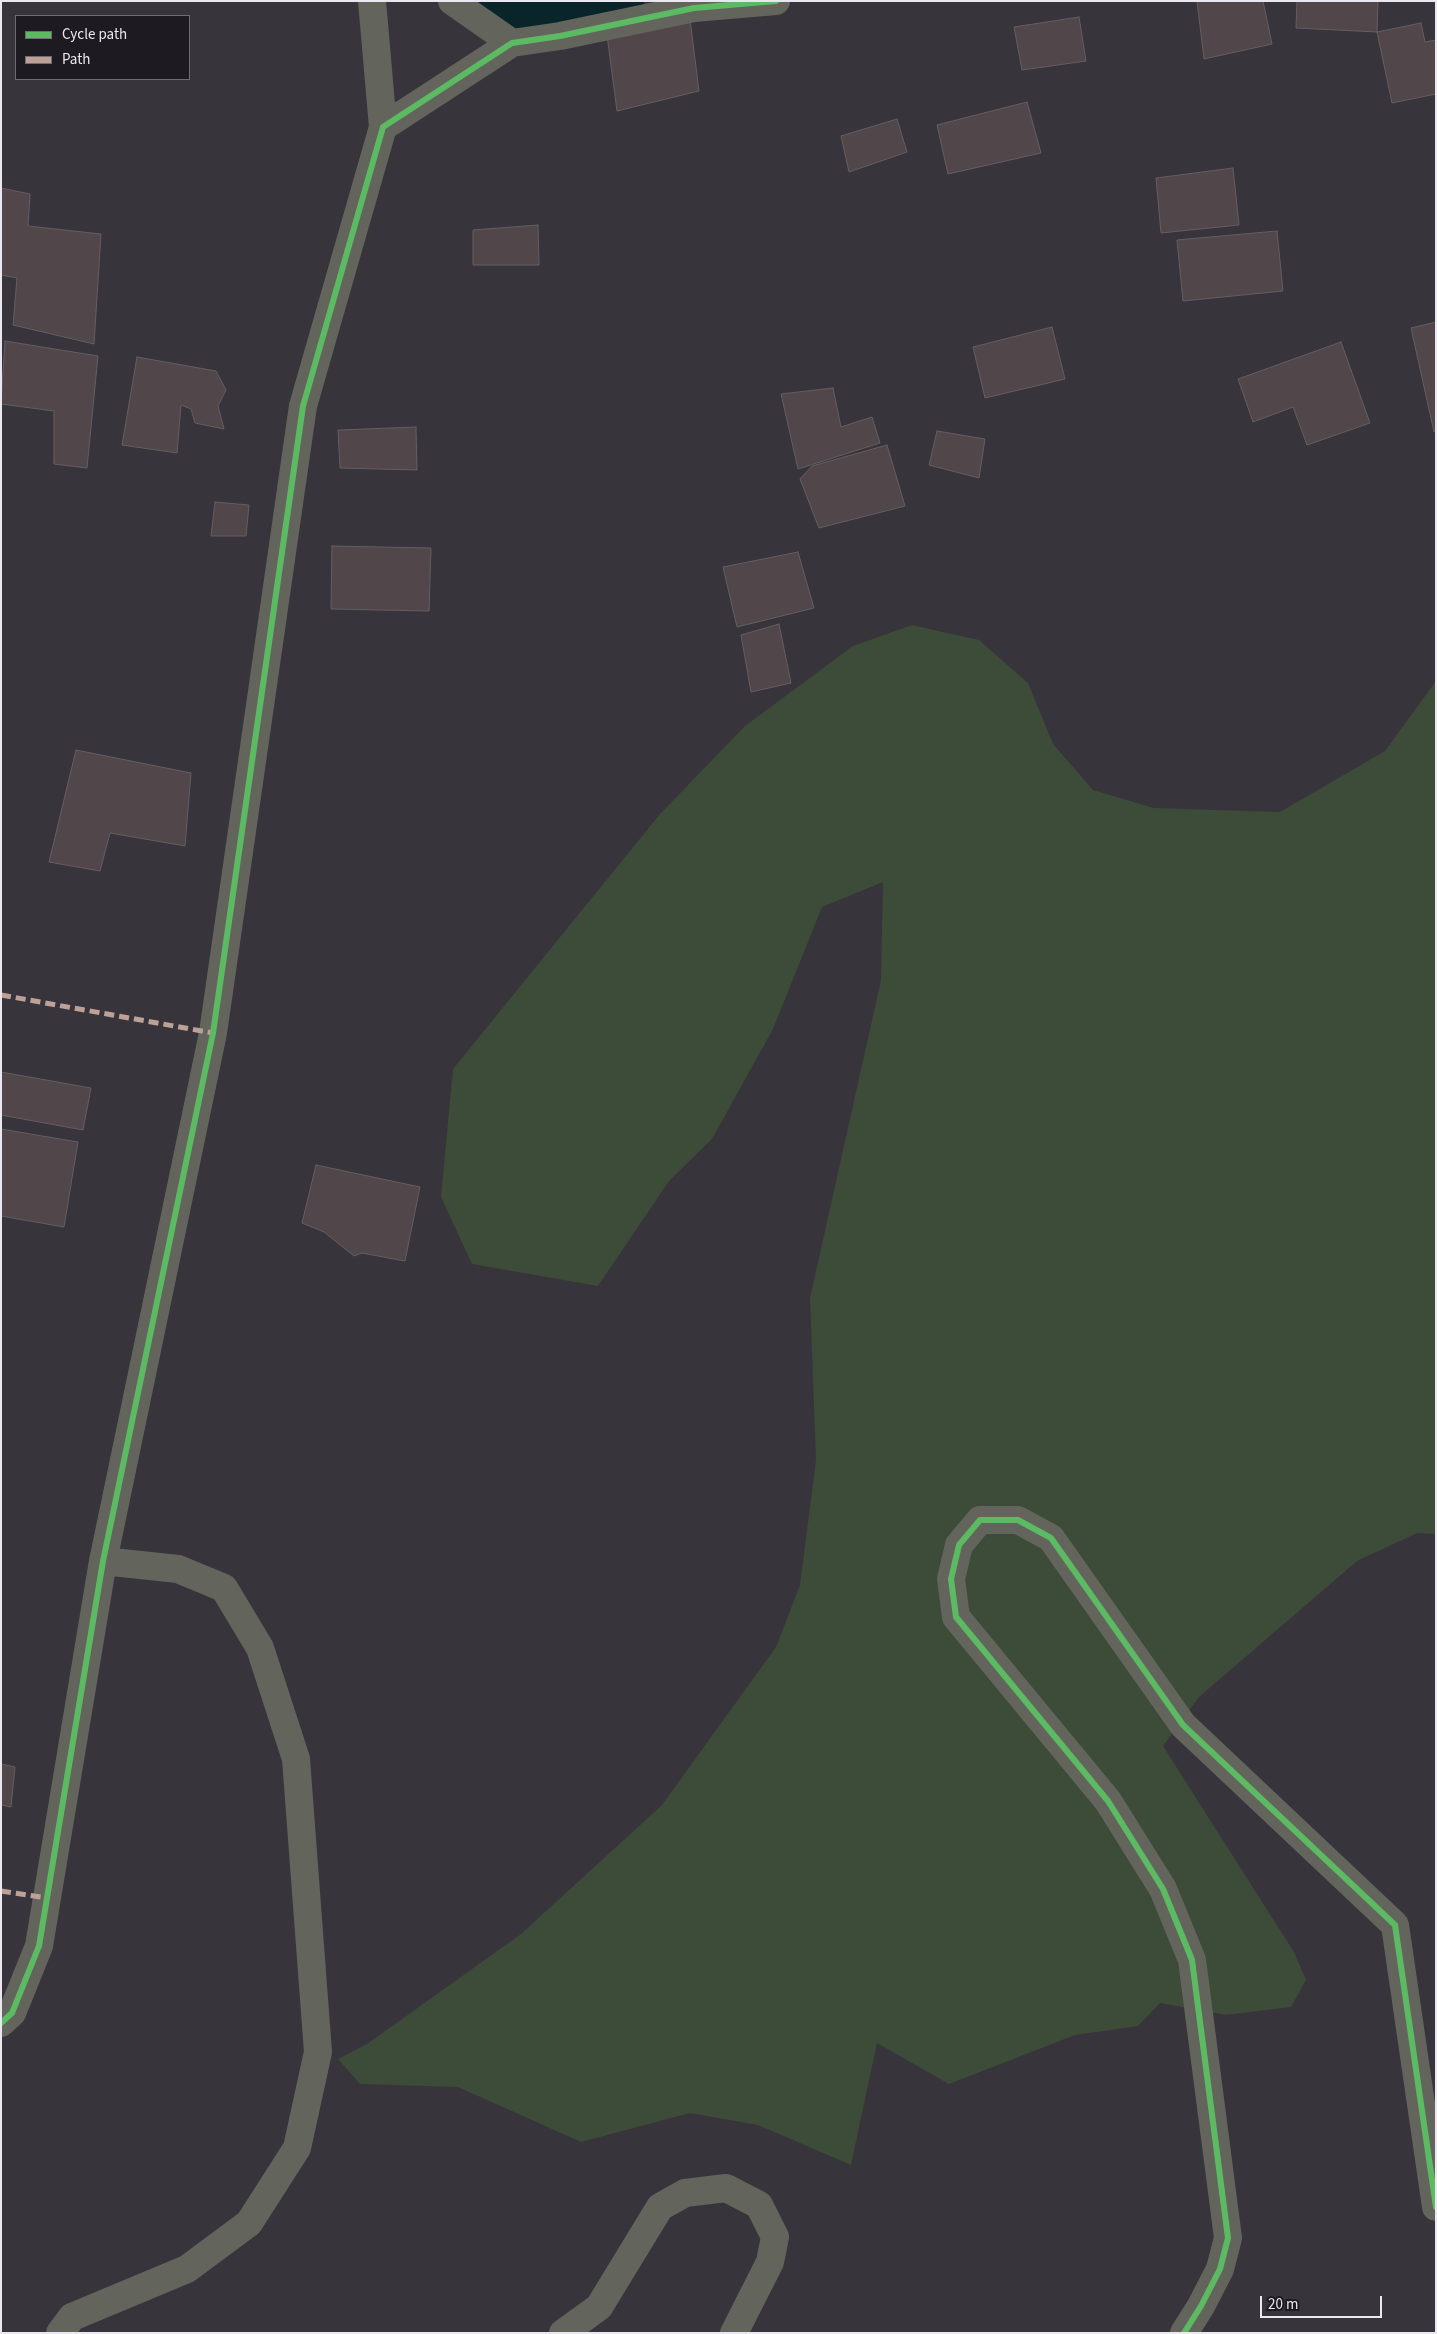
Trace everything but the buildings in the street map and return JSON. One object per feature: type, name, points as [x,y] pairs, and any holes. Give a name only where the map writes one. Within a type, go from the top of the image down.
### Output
[{"type":"street","points":[[1,2023],[12,2014],[39,1946],[103,1561],[213,1033],[303,406],[384,127],[372,1]]},
{"type":"street","points":[[452,1],[512,43]]},
{"type":"street","points":[[384,127],[512,43],[560,36],[694,8],[776,1]]},
{"type":"street","points":[[1184,2333],[1202,2306],[1220,2268],[1228,2238],[1192,1960],[1163,1889],[1108,1801],[956,1617],[951,1579],[959,1545],[980,1520],[1018,1520],[1051,1538],[1183,1724],[1395,1925],[1436,2207]]},
{"type":"street","points":[[60,2333],[72,2317],[187,2269],[249,2223],[297,2148],[318,2052],[296,1759],[260,1648],[224,1588],[178,1569],[103,1561]]},
{"type":"street","points":[[563,2333],[599,2306],[660,2208],[685,2193],[726,2188],[759,2205],[775,2237],[770,2262],[734,2333]]},
{"type":"green space","points":[[912,625],[979,640],[1028,683],[1053,744],[1093,790],[1154,808],[1280,812],[1385,751],[1436,681],[1436,1534],[1417,1533],[1357,1561],[1199,1697],[1163,1746],[1294,1952],[1306,1980],[1291,2007],[1226,2015],[1160,2003],[1138,2026],[1075,2035],[949,2084],[877,2043],[851,2165],[758,2125],[690,2113],[581,2142],[458,2087],[360,2084],[338,2059],[367,2044],[521,1934],[662,1805],[776,1647],[800,1585],[816,1460],[810,1298],[881,980],[883,882],[822,907],[773,1029],[712,1139],[669,1181],[598,1286],[472,1264],[441,1197],[453,1069],[660,814],[745,726],[853,646]]},
{"type":"waterway","points":[[493,1],[504,8],[587,6],[607,1]]},
{"type":"marked path","points":[[1,995],[213,1033]]},
{"type":"marked path","points":[[1,1891],[47,1898]]},
{"type":"cycle path","points":[[1,2023],[12,2013],[39,1946],[103,1561],[213,1033],[303,406],[383,127],[512,43],[560,36],[694,8],[776,1]]},
{"type":"cycle path","points":[[1184,2333],[1201,2306],[1220,2269],[1228,2238],[1192,1960],[1163,1889],[1108,1801],[956,1617],[951,1579],[959,1545],[980,1520],[1018,1520],[1051,1538],[1183,1725],[1395,1925],[1436,2207]]}]
